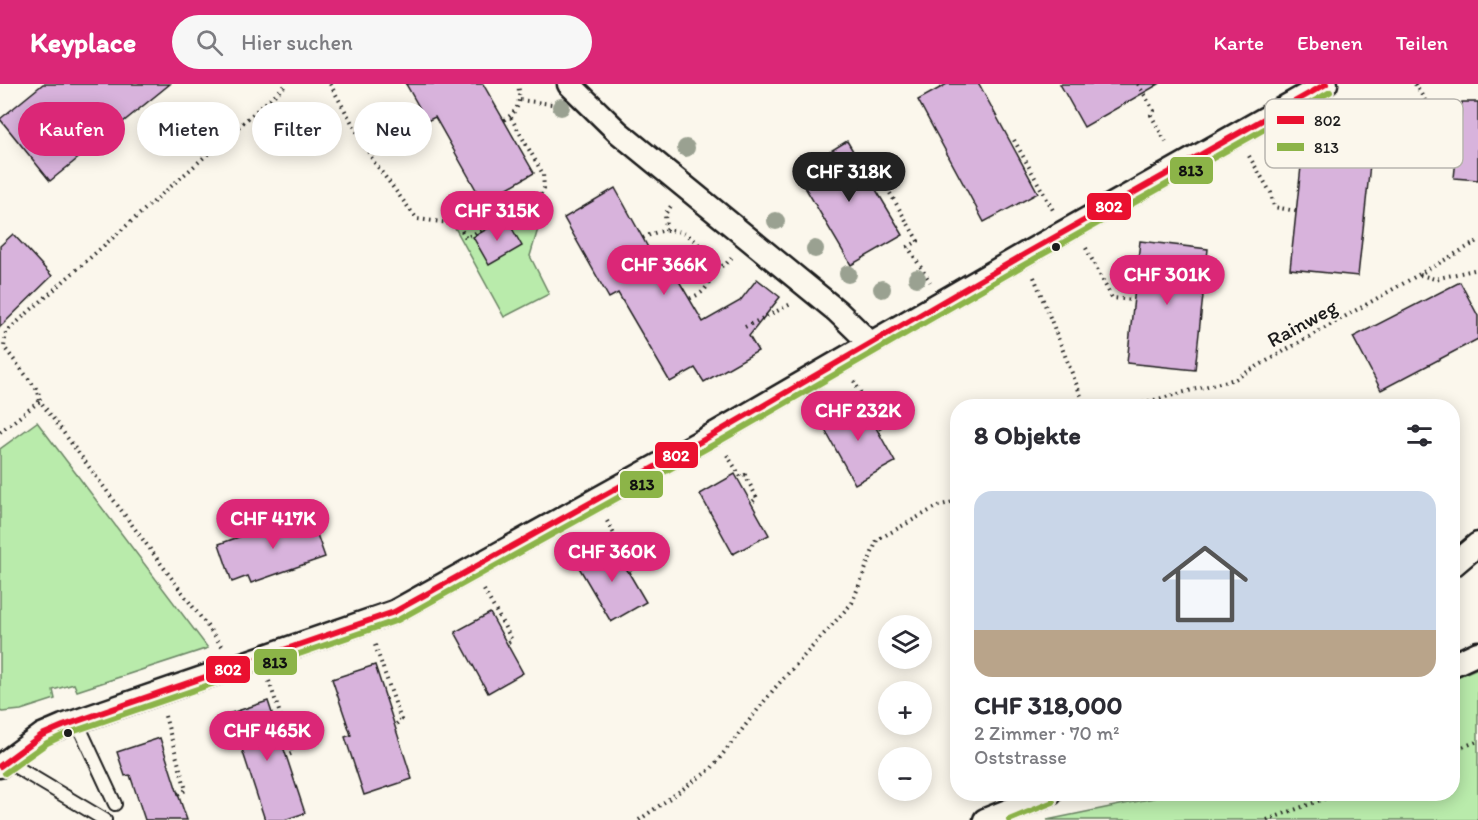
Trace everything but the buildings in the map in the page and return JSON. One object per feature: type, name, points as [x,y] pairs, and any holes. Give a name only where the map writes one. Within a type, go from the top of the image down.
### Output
[{"type":"street","points":[[1299,99],[1325,84]]},
{"type":"street","points":[[565,92],[618,132],[837,311],[870,343]]},
{"type":"street","points":[[2,760],[42,735],[76,720],[394,612],[716,433],[1025,254],[1065,220],[1237,135],[1265,119]]},
{"type":"street","points":[[1460,559],[1478,544]]},
{"type":"street","points":[[1460,661],[1478,653]]},
{"type":"street","points":[[985,820],[1032,801]]},
{"type":"lane","points":[[76,720],[115,804]]},
{"type":"lane","points":[[2,760],[105,820]]},
{"type":"path","points":[[224,649],[40,401],[39,392],[4,347],[6,333],[287,84]]},
{"type":"path","points":[[330,84],[374,162],[417,219],[458,224],[466,238],[538,199],[544,188],[543,174],[510,116]]},
{"type":"path","points":[[504,120],[515,111],[520,100],[518,84]]},
{"type":"path","points":[[1138,84],[1154,111],[1151,115],[1170,149]]},
{"type":"path","points":[[1415,84],[1424,99]]},
{"type":"path","points":[[520,100],[551,104],[565,92]]},
{"type":"path","points":[[1237,135],[1271,193],[1274,207],[1296,211]]},
{"type":"path","points":[[1014,140],[1112,298],[1134,300]]},
{"type":"path","points":[[887,188],[918,241],[908,247],[932,285]]},
{"type":"path","points":[[666,230],[665,214],[674,203]]},
{"type":"path","points":[[643,238],[657,231],[679,231],[698,243],[710,269],[707,286],[689,299]]},
{"type":"path","name":"Rainweg","points":[[1158,399],[1235,379],[1478,241]]},
{"type":"path","points":[[710,269],[725,265],[735,254]]},
{"type":"path","points":[[1025,254],[1082,399]]},
{"type":"path","points":[[1419,274],[1436,279],[1478,269]]},
{"type":"path","points":[[745,327],[794,302]]},
{"type":"path","points":[[858,387],[882,432],[879,434]]},
{"type":"path","points":[[0,432],[40,401]]},
{"type":"path","points":[[730,459],[741,477],[745,475],[757,498],[751,503]]},
{"type":"path","points":[[639,820],[711,769],[774,688],[852,603],[877,540],[938,506],[950,503]]},
{"type":"path","points":[[610,525],[634,571],[628,573]]},
{"type":"path","points":[[494,608],[512,640],[507,643]]},
{"type":"path","points":[[377,650],[401,720],[394,726]]},
{"type":"path","points":[[271,687],[293,753],[286,756]]},
{"type":"path","points":[[166,717],[186,790],[178,794]]},
{"type":"path","points":[[1460,748],[1478,741]]},
{"type":"path","points":[[1267,820],[1318,801]]},
{"type":"green space","points":[[534,198],[543,212],[530,256],[549,294],[504,317],[453,224],[471,213],[480,228]]},
{"type":"green space","points":[[37,422],[208,648],[77,691],[74,684],[53,690],[55,699],[21,710],[2,712],[0,711],[0,449]]},
{"type":"green space","points":[[1478,668],[1478,820],[1047,820],[1139,801],[1460,801],[1460,676]]},
{"type":"transit line","name":"802","points":[[1299,99],[1326,84]]},
{"type":"transit line","name":"813","points":[[1318,99],[1330,92]]},
{"type":"transit line","name":"802","points":[[0,766],[42,735],[63,726],[394,612],[716,433],[1265,118]]},
{"type":"transit line","name":"813","points":[[5,773],[47,743],[66,734],[398,620],[720,441],[1265,129]]},
{"type":"transit line","name":"813","points":[[1009,820],[1053,802]]}]
